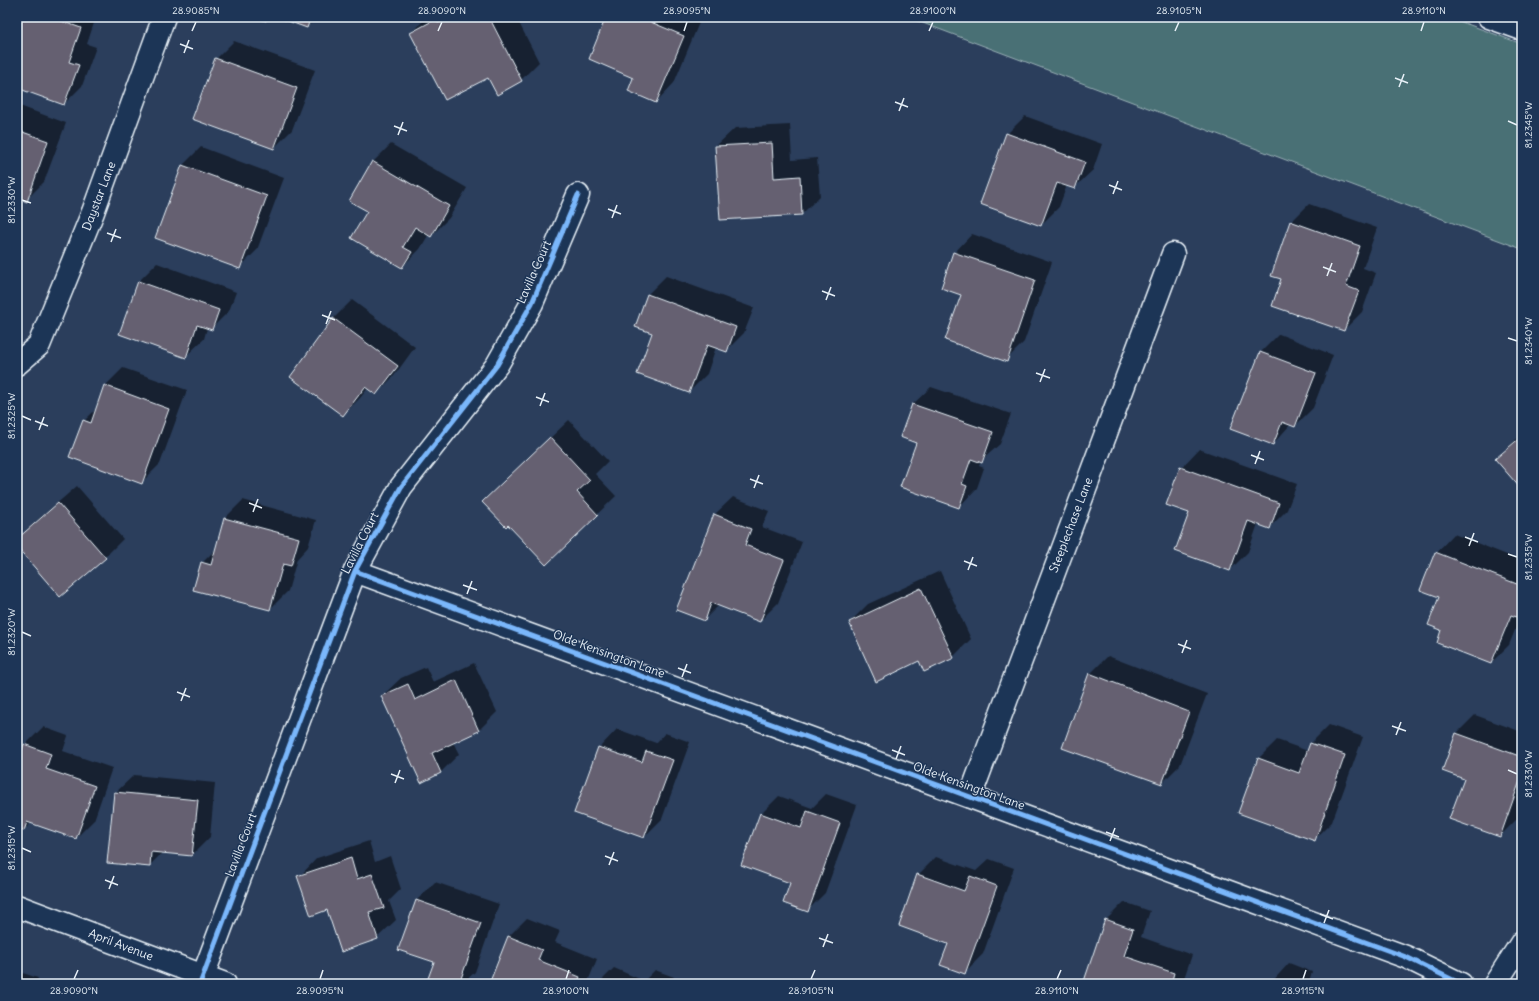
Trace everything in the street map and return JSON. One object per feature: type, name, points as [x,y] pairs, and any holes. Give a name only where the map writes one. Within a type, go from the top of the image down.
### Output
[{"type":"street","name":"Daystar Lane","points":[[17,364],[39,345],[94,212],[164,17]]},
{"type":"street","points":[[1489,17],[1522,29]]},
{"type":"street","name":"Lavilla Court","points":[[201,980],[355,572],[401,487],[497,365],[532,303],[578,195]]},
{"type":"street","name":"Steeplechase Lane","points":[[970,797],[1173,254]]},
{"type":"street","name":"Olde Kensington Lane","points":[[355,572],[1406,957],[1462,984]]},
{"type":"street","name":"April Avenue","points":[[17,906],[201,980],[225,984]]},
{"type":"street","points":[[1495,984],[1522,942]]},
{"type":"green space","points":[[907,17],[1448,17],[1522,44],[1522,249]]},
{"type":"building","points":[[17,17],[50,17],[81,28],[69,62],[79,65],[64,105],[17,88]]},
{"type":"building","points":[[254,17],[267,17],[266,21]]},
{"type":"building","points":[[277,17],[311,17],[307,28]]},
{"type":"building","points":[[449,17],[489,17],[522,81],[497,95],[488,78],[445,100],[410,33],[436,19],[438,23]]},
{"type":"building","points":[[606,17],[639,17],[684,36],[656,103],[628,91],[633,78],[589,59]]},
{"type":"building","points":[[215,58],[297,88],[274,149],[192,119]]},
{"type":"building","points":[[17,130],[48,141],[27,202],[17,198]]},
{"type":"building","points":[[1006,133],[1085,162],[1075,189],[1057,183],[1041,226],[980,204]]},
{"type":"building","points":[[772,143],[774,178],[800,176],[802,215],[720,220],[715,146]]},
{"type":"building","points":[[372,161],[449,206],[431,237],[415,227],[403,247],[412,252],[402,268],[351,238],[367,211],[349,201]]},
{"type":"building","points":[[182,165],[267,196],[240,269],[155,238]]},
{"type":"building","points":[[1290,221],[1360,246],[1346,286],[1359,291],[1344,331],[1272,306],[1281,279],[1271,276]]},
{"type":"building","points":[[953,252],[1035,280],[1007,362],[945,340],[961,295],[941,288]]},
{"type":"building","points":[[138,281],[219,310],[212,330],[197,325],[186,358],[119,334]]},
{"type":"building","points":[[647,294],[736,327],[727,352],[707,345],[689,393],[637,374],[652,333],[635,327]]},
{"type":"building","points":[[333,318],[398,366],[376,395],[365,387],[343,416],[290,377]]},
{"type":"building","points":[[1260,352],[1316,373],[1295,427],[1282,422],[1273,445],[1230,429]]},
{"type":"building","points":[[104,385],[169,409],[142,484],[69,457],[83,420],[91,423]]},
{"type":"building","points":[[912,404],[993,432],[982,463],[971,459],[962,484],[967,486],[959,508],[900,487],[916,443],[900,437]]},
{"type":"building","points":[[1522,436],[1522,490],[1495,459]]},
{"type":"building","points":[[550,437],[590,480],[577,492],[598,515],[546,565],[508,525],[506,527],[482,502]]},
{"type":"building","points":[[1180,467],[1279,503],[1270,529],[1248,521],[1230,571],[1175,551],[1189,513],[1166,505]]},
{"type":"building","points":[[58,503],[106,558],[60,597],[17,547],[17,539]]},
{"type":"building","points":[[714,514],[751,529],[745,545],[784,560],[760,622],[711,603],[705,621],[676,610]]},
{"type":"building","points":[[224,518],[299,538],[291,566],[283,564],[270,610],[193,590],[201,562],[211,565]]},
{"type":"building","points":[[1435,552],[1522,586],[1522,619],[1511,615],[1491,664],[1437,643],[1441,630],[1428,625],[1439,597],[1420,590]]},
{"type":"building","points":[[921,588],[954,658],[924,672],[919,661],[876,682],[849,622]]},
{"type":"building","points":[[1089,673],[1189,712],[1162,784],[1062,748]]},
{"type":"building","points":[[456,680],[479,731],[432,753],[441,773],[421,783],[381,696],[408,684],[415,700]]},
{"type":"building","points":[[1456,733],[1522,757],[1522,775],[1500,837],[1449,819],[1464,779],[1442,771]]},
{"type":"building","points":[[1310,743],[1345,755],[1315,841],[1238,813],[1258,758],[1299,773]]},
{"type":"building","points":[[24,744],[51,754],[46,769],[95,786],[76,839],[27,822],[24,831],[17,829],[17,764]]},
{"type":"building","points":[[598,747],[642,762],[646,751],[673,760],[644,838],[574,813]]},
{"type":"building","points":[[114,792],[198,800],[192,856],[151,852],[150,867],[107,863]]},
{"type":"building","points":[[807,811],[840,823],[808,912],[783,903],[790,883],[741,865],[760,813],[801,828]]},
{"type":"building","points":[[351,858],[357,879],[372,874],[384,908],[369,912],[378,939],[341,952],[327,910],[311,916],[297,876]]},
{"type":"building","points":[[917,874],[964,891],[970,876],[997,886],[965,974],[940,965],[948,944],[899,926]]},
{"type":"building","points":[[416,900],[481,923],[459,984],[437,984],[427,981],[434,962],[398,950]]},
{"type":"building","points":[[1105,919],[1133,929],[1124,956],[1174,973],[1171,984],[1083,984]]},
{"type":"building","points":[[508,936],[542,950],[538,960],[580,977],[577,984],[489,984]]},
{"type":"cycle path","points":[[200,984],[355,571],[401,487],[497,365],[532,303],[578,195]]},
{"type":"cycle path","points":[[355,571],[1406,957],[1461,984]]}]
